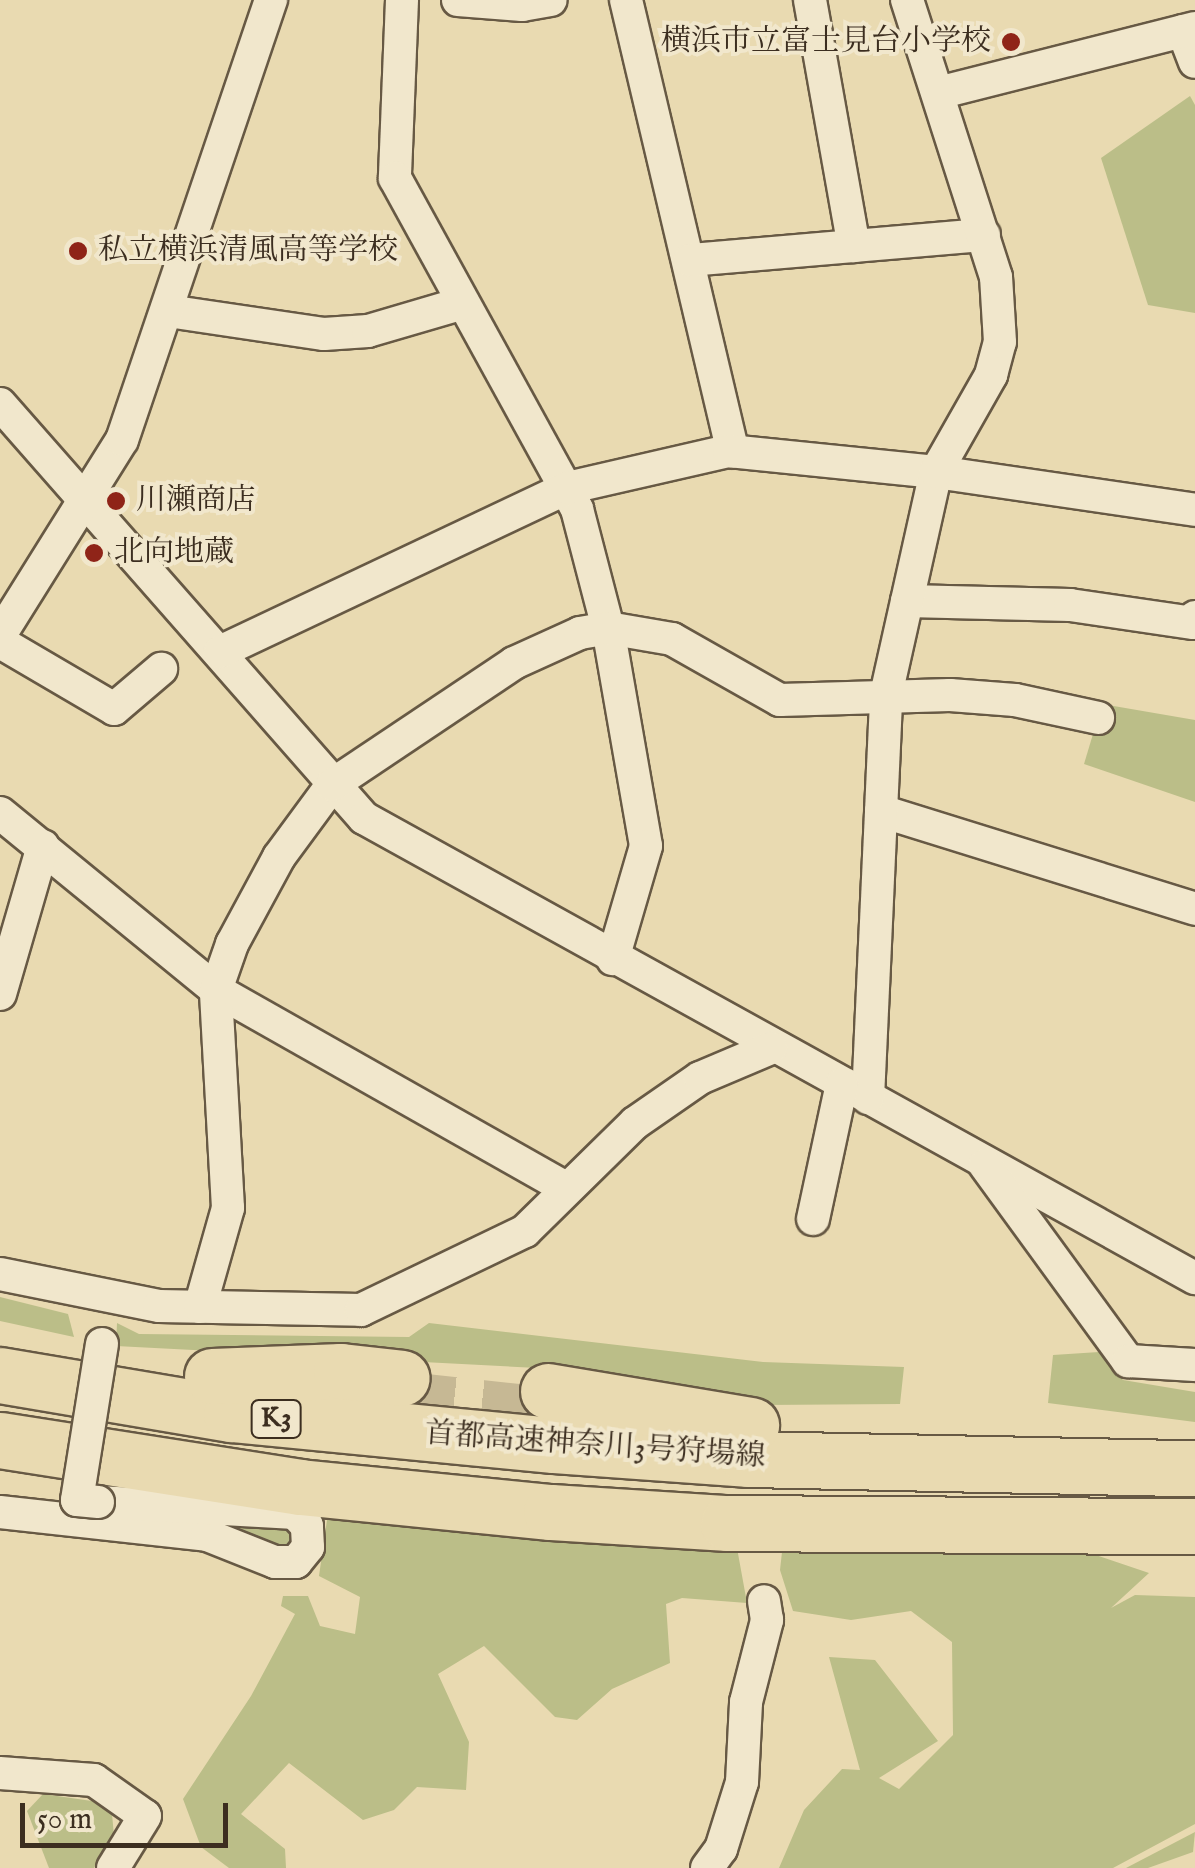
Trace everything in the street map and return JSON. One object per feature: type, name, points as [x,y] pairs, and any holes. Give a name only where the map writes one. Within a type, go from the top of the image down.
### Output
[{"type":"highway","points":[[0,1340],[118,1365],[212,1376],[401,1388]]},
{"type":"highway","name":"首都高速神奈川3号狩場線","points":[[0,1375],[231,1414],[552,1449],[1195,1508]]},
{"type":"highway","name":"首都高速神奈川3号狩場線","points":[[0,1412],[368,1465],[552,1449]]},
{"type":"highway","points":[[0,1440],[300,1487],[552,1449],[750,1425],[883,1479],[1195,1526]]},
{"type":"highway","points":[[883,1479],[1195,1448]]},
{"type":"highway","name":"首都高速神奈川3号狩場線","points":[[883,1479],[1195,1468]]},
{"type":"street","points":[[161,669],[114,709],[0,638],[122,440],[271,0]]},
{"type":"street","points":[[402,0],[395,178],[567,488],[608,628],[646,846],[613,959]]},
{"type":"street","points":[[458,0],[552,0]]},
{"type":"street","points":[[626,0],[733,452]]},
{"type":"street","points":[[810,0],[854,246]]},
{"type":"street","points":[[814,1219],[855,1091],[881,811],[886,695],[936,472],[992,375],[1000,342],[996,277],[908,0]]},
{"type":"street","points":[[938,93],[1189,29],[1195,62]]},
{"type":"street","points":[[690,260],[984,234]]},
{"type":"street","points":[[168,311],[324,334],[368,331],[463,302]]},
{"type":"street","points":[[0,404],[364,818],[771,1048],[1194,1274]]},
{"type":"street","points":[[220,652],[567,488],[733,452],[936,472],[1195,510]]},
{"type":"street","points":[[908,600],[1070,605],[1194,623],[1195,616]]},
{"type":"street","points":[[200,1307],[228,1208],[216,990],[258,892],[332,786],[514,663],[565,638],[608,628],[672,639],[780,700],[886,695],[1016,700],[1098,718]]},
{"type":"street","points":[[881,811],[1195,909]]},
{"type":"street","points":[[0,813],[216,990],[564,1187]]},
{"type":"street","points":[[0,994],[44,846]]},
{"type":"street","points":[[0,1274],[109,1297],[200,1307],[361,1310],[393,1300],[525,1232],[564,1187],[678,1092],[771,1048]]},
{"type":"street","points":[[982,1161],[1128,1361],[1195,1365]]},
{"type":"street","points":[[0,1512],[207,1534],[275,1562],[296,1562],[308,1547],[307,1526],[295,1513],[77,1500],[109,1297]]},
{"type":"street","points":[[707,1868],[721,1848],[742,1782],[744,1716],[768,1620],[764,1601]]},
{"type":"street","points":[[0,1773],[94,1780],[146,1816],[113,1868]]},
{"type":"green space","points":[[1190,96],[1195,105],[1195,313],[1148,305],[1101,158]]},
{"type":"green space","points":[[1102,704],[1195,720],[1195,802],[1084,764]]},
{"type":"green space","points":[[0,1297],[68,1314],[74,1337],[0,1321]]},
{"type":"green space","points":[[117,1323],[139,1334],[409,1337],[429,1323],[763,1362],[904,1367],[900,1404],[763,1405],[556,1369],[116,1346]]},
{"type":"green space","points":[[1099,1352],[1123,1380],[1195,1392],[1195,1422],[1048,1403],[1053,1355]]},
{"type":"green space","points":[[328,1513],[737,1548],[747,1603],[682,1598],[666,1604],[670,1663],[612,1689],[577,1720],[555,1717],[484,1646],[438,1674],[469,1742],[466,1790],[417,1787],[394,1810],[363,1820],[289,1763],[241,1814],[285,1849],[286,1868],[229,1868],[201,1847],[183,1799],[251,1696],[295,1614],[281,1606],[283,1596],[308,1596],[320,1626],[355,1634],[360,1597],[319,1576]]},
{"type":"green space","points":[[124,1518],[271,1523],[295,1533],[293,1547],[279,1552]]},
{"type":"green space","points":[[1078,1549],[1149,1573],[1111,1608],[1135,1595],[1195,1597],[1195,1824],[1113,1868],[779,1868],[804,1810],[842,1769],[860,1770],[829,1657],[875,1660],[938,1741],[879,1778],[899,1789],[953,1735],[952,1642],[911,1611],[851,1620],[793,1611],[780,1570],[782,1552]]},
{"type":"green space","points":[[43,1794],[92,1801],[112,1814],[114,1836],[94,1868],[49,1868],[27,1811]]},
{"type":"green space","points":[[1195,1832],[1193,1852],[1148,1868],[1126,1868]]},
{"type":"tunnel","points":[[399,1398],[555,1415]]},
{"type":"place","name":"横浜市立富士見台小学校","points":[[1011,42]]},
{"type":"place","name":"私立横浜清風高等学校","points":[[78,251]]},
{"type":"place","name":"川瀬商店","points":[[116,501]]},
{"type":"place","name":"北向地蔵","points":[[94,553]]}]
